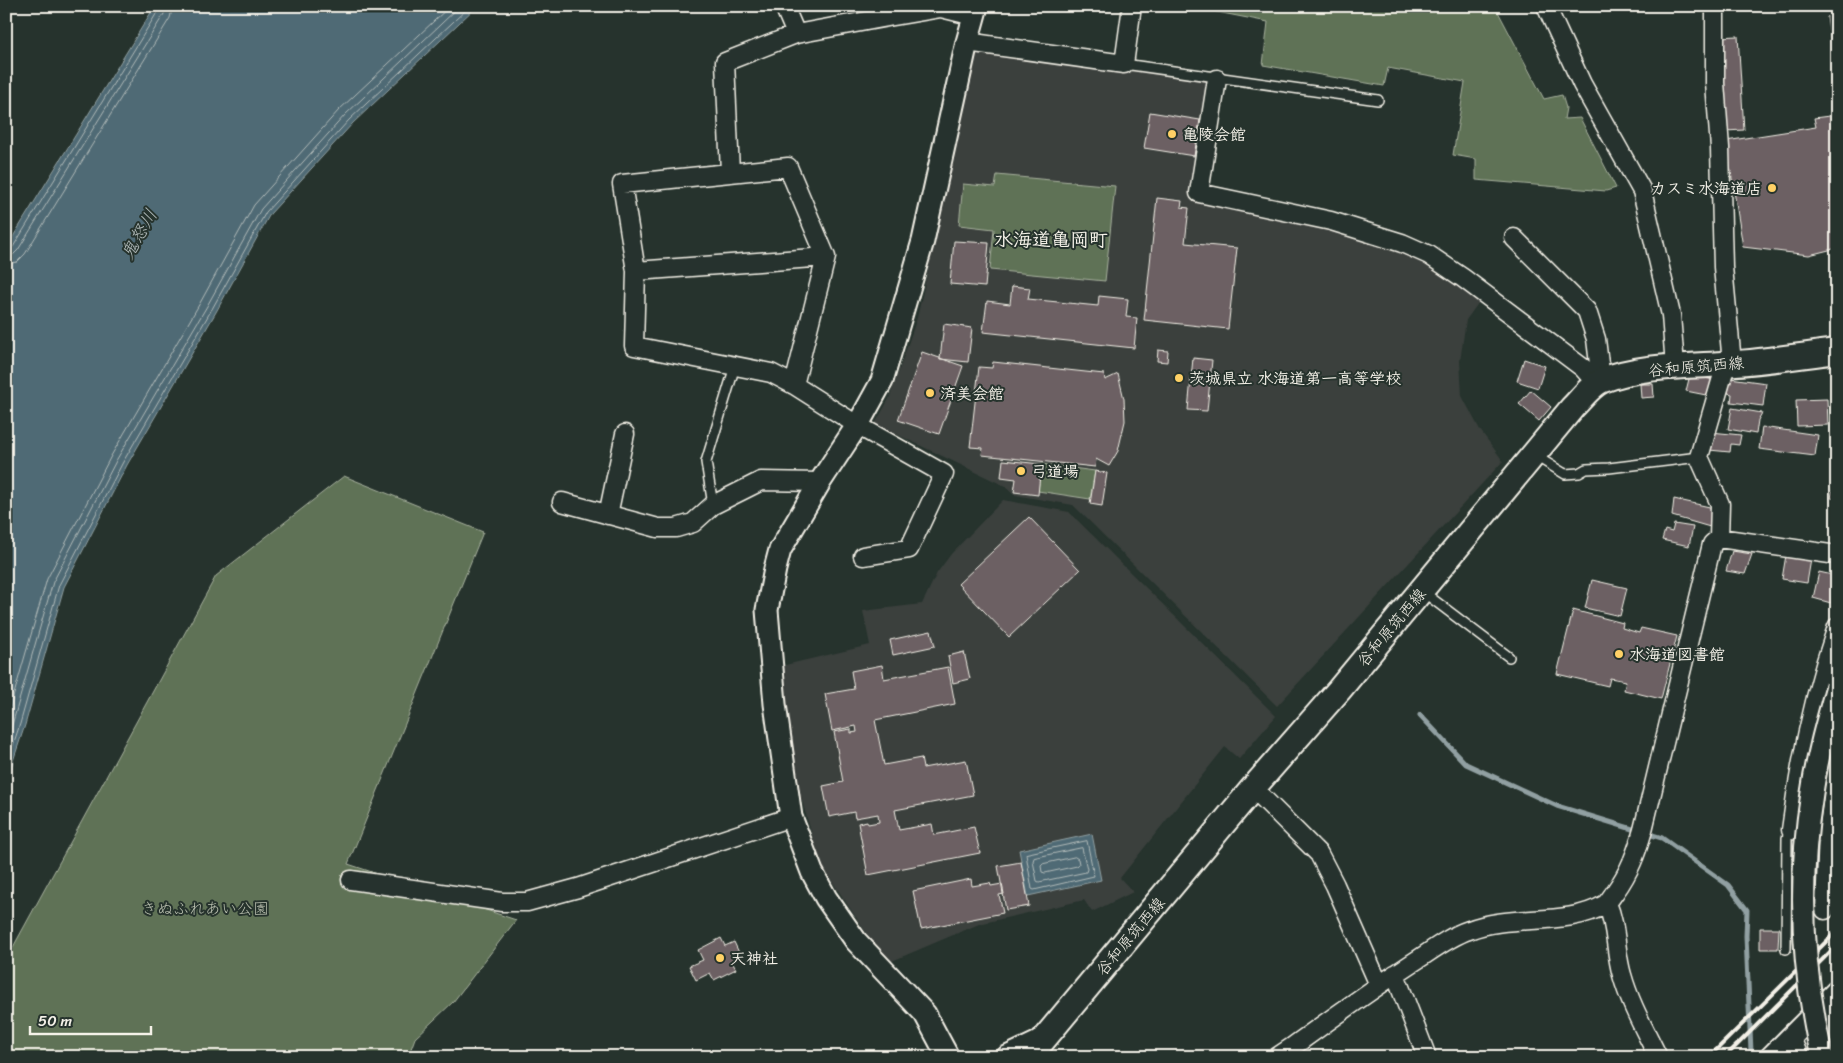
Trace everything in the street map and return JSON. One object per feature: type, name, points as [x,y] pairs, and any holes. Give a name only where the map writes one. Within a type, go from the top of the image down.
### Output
[{"type":"main road","name":"谷和原筑西線","points":[[1030,1057],[1253,788],[1339,690],[1572,408],[1599,382],[1629,372],[1675,366],[1729,363],[1837,351]]},
{"type":"street","points":[[784,6],[796,34]]},
{"type":"street","points":[[967,42],[1124,64],[1132,6]]},
{"type":"street","points":[[1546,6],[1582,84],[1642,191],[1671,316],[1675,366]]},
{"type":"street","points":[[1277,1057],[1295,1052],[1379,985],[1451,938],[1468,930],[1505,920],[1542,919],[1576,915],[1607,903],[1634,862],[1653,793],[1712,544],[1719,538],[1720,504],[1699,457],[1729,363],[1723,268],[1715,6]]},
{"type":"street","points":[[730,172],[725,62],[796,34],[888,12],[940,8],[976,11],[967,42],[923,241],[882,381],[780,550],[767,610],[775,704],[792,817],[812,872],[840,920],[856,941],[925,1014],[948,1057]]},
{"type":"street","points":[[1217,79],[1199,193],[1331,221],[1402,242],[1429,256],[1463,278],[1599,382]]},
{"type":"street","points":[[794,385],[826,257],[788,167],[622,184],[636,271],[634,346],[770,373],[794,385],[857,425],[944,474],[909,549],[862,556]]},
{"type":"street","points":[[1514,238],[1587,311],[1596,339],[1599,382]]},
{"type":"street","points":[[636,271],[826,257]]},
{"type":"street","points":[[608,515],[625,434]]},
{"type":"street","points":[[562,502],[658,528],[676,528],[693,523],[713,505],[760,481],[820,482]]},
{"type":"street","points":[[1719,538],[1837,555]]},
{"type":"street","points":[[1828,834],[1791,830],[1800,770],[1814,700],[1837,627]]},
{"type":"street","points":[[1822,1057],[1808,968],[1804,900],[1805,862],[1813,784],[1837,686]]},
{"type":"street","points":[[1825,910],[1828,834],[1837,764]]},
{"type":"street","points":[[1253,788],[1319,854],[1335,885],[1379,985]]},
{"type":"street","points":[[351,880],[502,902],[527,902],[578,888],[792,817]]},
{"type":"street","points":[[1607,903],[1611,913],[1622,975],[1638,1016],[1658,1057]]},
{"type":"street","points":[[1395,974],[1427,1057]]},
{"type":"street","points":[[1771,1057],[1795,1047],[1831,996]]},
{"type":"street","points":[[1831,996],[1837,1049]]},
{"type":"street","points":[[1007,1057],[1045,1039]]},
{"type":"lane","points":[[1124,64],[1217,79],[1378,100]]},
{"type":"lane","points":[[713,505],[706,462],[735,366]]},
{"type":"lane","points":[[1533,455],[1565,474],[1579,473],[1586,468],[1609,468],[1699,457]]},
{"type":"lane","points":[[1422,590],[1509,657]]},
{"type":"lane","points":[[1786,949],[1786,838],[1791,830]]},
{"type":"shaded area","name":"茨城県立 水海道第一高等学校","points":[[972,47],[1213,81],[1194,199],[1305,221],[1415,254],[1456,280],[1479,302],[1466,320],[1460,361],[1462,396],[1480,430],[1503,461],[1277,706],[1073,505],[1015,495],[1005,486],[875,424],[889,399],[917,318],[949,177]]},
{"type":"shaded area","points":[[1003,500],[1069,512],[1276,716],[1239,759],[1225,747],[1120,878],[1133,892],[1092,912],[1084,900],[979,924],[892,961],[867,934],[824,869],[797,784],[781,666],[870,645],[863,611],[922,604],[937,573],[951,554]]},
{"type":"green space","points":[[1208,6],[1495,6],[1544,99],[1562,95],[1566,108],[1564,119],[1580,118],[1616,188],[1606,191],[1476,180],[1476,159],[1453,155],[1465,82],[1388,68],[1384,86],[1263,65],[1268,22],[1207,10]]},
{"type":"green space","points":[[997,175],[1115,186],[1105,281],[990,270],[994,229],[959,225],[963,184],[995,187]]},
{"type":"green space","points":[[1041,464],[1095,471],[1090,499],[1038,491]]},
{"type":"green space","name":"きぬふれあい公園","points":[[344,476],[483,532],[348,864],[516,920],[453,1002],[415,1038],[408,1057],[6,1057],[6,960],[216,576]]},
{"type":"water","name":"鬼怒川","points":[[155,6],[477,6],[353,123],[270,214],[216,312],[127,465],[64,587],[25,725],[6,782],[6,248]]},
{"type":"water","points":[[1092,834],[1101,880],[1028,896],[1019,850]]},
{"type":"building","points":[[1837,15],[1837,49],[1832,50],[1827,17]]},
{"type":"building","points":[[1738,36],[1744,130],[1725,131],[1719,37]]},
{"type":"building","name":"亀陵会館","points":[[1150,112],[1200,120],[1194,156],[1144,148]]},
{"type":"building","points":[[1837,115],[1837,248],[1809,255],[1743,247],[1726,141],[1816,127],[1814,118]]},
{"type":"building","points":[[1157,198],[1182,201],[1181,207],[1189,208],[1185,243],[1237,248],[1228,329],[1144,320]]},
{"type":"building","points":[[954,241],[989,243],[985,287],[950,284]]},
{"type":"building","points":[[1012,286],[1030,288],[1028,299],[1098,306],[1099,296],[1128,299],[1126,317],[1137,318],[1134,348],[983,332],[987,301],[1010,304]]},
{"type":"building","points":[[944,324],[972,328],[968,362],[940,359]]},
{"type":"building","points":[[1158,350],[1168,351],[1167,362],[1157,361]]},
{"type":"building","name":"済美会館","points":[[922,352],[963,366],[939,434],[898,420]]},
{"type":"building","points":[[1193,358],[1212,360],[1207,411],[1188,410]]},
{"type":"building","points":[[1524,359],[1545,366],[1538,388],[1517,381]]},
{"type":"building","points":[[993,362],[1104,374],[1105,380],[1118,374],[1124,399],[1125,421],[1118,451],[1109,466],[1096,459],[1095,467],[982,455],[983,448],[970,447],[979,367],[992,368]]},
{"type":"building","points":[[1690,375],[1714,380],[1711,396],[1686,391]]},
{"type":"building","points":[[1730,378],[1766,383],[1763,406],[1731,402],[1732,394],[1728,393]]},
{"type":"building","points":[[1640,384],[1653,384],[1654,397],[1641,398]]},
{"type":"building","points":[[1531,390],[1551,407],[1539,421],[1519,404]]},
{"type":"building","points":[[1827,399],[1828,425],[1797,426],[1796,400]]},
{"type":"building","points":[[1732,408],[1762,413],[1758,420],[1756,434],[1728,429]]},
{"type":"building","points":[[1762,427],[1818,435],[1815,456],[1759,449]]},
{"type":"building","points":[[1711,432],[1741,435],[1739,445],[1731,444],[1730,452],[1709,450]]},
{"type":"building","name":"弓道場","points":[[1003,460],[1041,464],[1038,495],[1014,492],[1016,479],[1001,477]]},
{"type":"building","points":[[1837,468],[1837,499],[1831,498]]},
{"type":"building","points":[[1095,471],[1107,473],[1102,506],[1090,504]]},
{"type":"building","points":[[1674,499],[1714,508],[1710,527],[1672,516]]},
{"type":"building","points":[[1029,517],[1080,570],[1009,637],[958,584]]},
{"type":"building","points":[[1674,524],[1693,527],[1689,546],[1662,540],[1665,530],[1672,532]]},
{"type":"building","points":[[1732,551],[1752,554],[1745,574],[1726,571]]},
{"type":"building","points":[[1786,555],[1811,559],[1807,583],[1782,579]]},
{"type":"building","points":[[1819,572],[1837,576],[1831,603],[1813,598]]},
{"type":"building","points":[[1592,580],[1627,588],[1620,616],[1585,608]]},
{"type":"building","points":[[1573,610],[1623,623],[1622,628],[1639,633],[1641,628],[1677,636],[1661,699],[1624,690],[1626,681],[1610,678],[1608,686],[1557,674]]},
{"type":"building","points":[[931,631],[935,646],[893,655],[890,640]]},
{"type":"building","points":[[964,652],[970,679],[953,683],[948,656]]},
{"type":"building","points":[[882,665],[884,679],[948,667],[955,704],[875,720],[884,765],[921,758],[923,768],[966,760],[973,795],[895,810],[899,830],[932,824],[934,835],[974,827],[980,853],[868,875],[858,823],[867,821],[868,824],[879,822],[878,814],[855,818],[854,812],[829,817],[823,786],[843,782],[834,732],[851,729],[851,733],[857,732],[856,726],[832,731],[825,694],[854,689],[851,671]]},
{"type":"building","points":[[1021,862],[1029,906],[1006,910],[998,866]]},
{"type":"building","points":[[971,879],[972,886],[990,883],[991,886],[1002,884],[1004,894],[999,895],[1003,913],[921,929],[913,891]]},
{"type":"building","points":[[1760,928],[1779,928],[1778,949],[1760,949]]},
{"type":"building","name":"天神社","points":[[721,938],[725,946],[734,942],[741,957],[732,962],[736,969],[714,980],[710,973],[696,980],[689,966],[703,960],[698,950]]},
{"type":"waterway","points":[[1420,715],[1466,764],[1557,806],[1662,838],[1728,885],[1747,910],[1746,936],[1751,1052],[1747,1057]]},
{"type":"railway","points":[[1709,1057],[1837,931]]},
{"type":"railway","points":[[1725,1057],[1837,945]]},
{"type":"place","name":"亀陵会館","points":[[1172,134]]},
{"type":"place","name":"カスミ水海道店","points":[[1772,188]]},
{"type":"place","name":"茨城県立 水海道第一高等学校","points":[[1179,378]]},
{"type":"place","name":"済美会館","points":[[930,393]]},
{"type":"place","name":"弓道場","points":[[1021,471]]},
{"type":"place","name":"水海道図書館","points":[[1619,654]]},
{"type":"place","name":"天神社","points":[[720,958]]},
{"type":"district","name":"水海道亀岡町","points":[[1051,239]]}]
